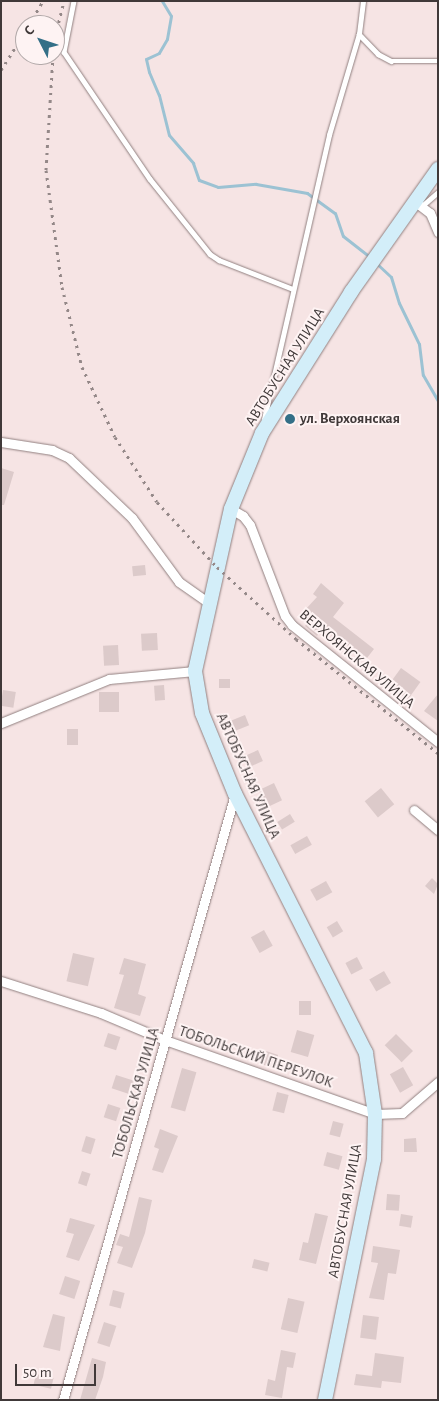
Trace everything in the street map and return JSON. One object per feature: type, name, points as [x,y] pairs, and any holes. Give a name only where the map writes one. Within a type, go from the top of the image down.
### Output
[{"type":"street","name":"АВТОБУСНАЯ УЛИЦА","points":[[325,1400],[374,1160],[375,1114],[366,1053],[235,794],[202,712],[195,671],[208,602],[231,509],[262,433],[351,292],[391,233],[418,204],[438,169]]},
{"type":"street","points":[[418,204],[438,232]]},
{"type":"street","points":[[1,442],[52,450],[69,458],[132,518],[179,582],[208,602]]},
{"type":"street","name":"ВЕРХОЯНСКАЯ УЛИЦА","points":[[231,509],[250,525],[285,616],[292,625],[438,742]]},
{"type":"street","points":[[1,723],[109,678],[195,671]]},
{"type":"street","name":"ТОБОЛЬСКАЯ УЛИЦА","points":[[63,1400],[235,794]]},
{"type":"street","points":[[414,810],[438,830]]},
{"type":"street","name":"ТОБОЛЬСКИЙ ПЕРЕУЛОК","points":[[1,981],[100,1013],[165,1040],[375,1114],[402,1113],[438,1082]]},
{"type":"lane","points":[[74,1],[64,52],[150,179],[214,257],[293,288]]},
{"type":"lane","points":[[262,433],[312,205],[359,34],[363,1]]},
{"type":"lane","points":[[359,34],[378,54],[391,60],[438,60]]},
{"type":"lane","points":[[418,204],[438,192]]},
{"type":"building","points":[[1,468],[14,472],[4,505],[1,505]]},
{"type":"building","points":[[145,565],[146,575],[133,576],[132,566]]},
{"type":"building","points":[[321,583],[344,603],[333,617],[374,649],[367,658],[322,629],[317,636],[305,626],[312,618],[304,611],[317,597],[313,594]]},
{"type":"building","points":[[157,633],[158,650],[142,651],[141,634]]},
{"type":"building","points":[[118,645],[119,665],[104,666],[103,646]]},
{"type":"building","points":[[401,668],[420,682],[407,700],[388,686]]},
{"type":"building","points":[[219,679],[230,679],[230,688],[219,688]]},
{"type":"building","points":[[164,685],[165,700],[155,701],[154,686]]},
{"type":"building","points":[[3,690],[16,692],[13,708],[1,706]]},
{"type":"building","points":[[99,692],[119,692],[119,712],[99,712]]},
{"type":"building","points":[[438,694],[438,721],[424,711]]},
{"type":"building","points":[[245,715],[249,725],[232,732],[228,722]]},
{"type":"building","points":[[67,729],[78,729],[78,745],[67,745]]},
{"type":"building","points":[[258,750],[263,761],[247,768],[242,757]]},
{"type":"building","points":[[274,783],[282,800],[267,807],[259,790]]},
{"type":"building","points":[[381,788],[394,804],[378,818],[365,801]]},
{"type":"building","points":[[290,814],[295,822],[282,830],[277,822]]},
{"type":"building","points":[[307,836],[312,845],[295,854],[290,845]]},
{"type":"building","points":[[432,878],[438,884],[434,894],[425,886]]},
{"type":"building","points":[[326,881],[332,892],[317,901],[310,890]]},
{"type":"building","points":[[337,921],[343,931],[333,937],[327,927]]},
{"type":"building","points":[[264,930],[273,946],[260,953],[251,937]]},
{"type":"building","points":[[73,953],[94,958],[88,986],[66,981]]},
{"type":"building","points":[[357,957],[363,969],[351,974],[345,963]]},
{"type":"building","points":[[124,958],[146,964],[138,994],[146,997],[140,1016],[114,1008],[124,975],[119,974]]},
{"type":"building","points":[[384,971],[391,983],[376,992],[369,980]]},
{"type":"building","points":[[299,1001],[311,1001],[311,1015],[299,1015]]},
{"type":"building","points":[[297,1030],[314,1035],[308,1057],[291,1052]]},
{"type":"building","points":[[108,1033],[120,1037],[116,1050],[104,1046]]},
{"type":"building","points":[[396,1034],[413,1051],[402,1062],[385,1045]]},
{"type":"building","points":[[263,1050],[278,1055],[274,1068],[259,1063]]},
{"type":"building","points":[[403,1067],[413,1085],[400,1093],[390,1074]]},
{"type":"building","points":[[182,1068],[196,1072],[185,1112],[171,1107]]},
{"type":"building","points":[[116,1075],[134,1081],[130,1094],[112,1088]]},
{"type":"building","points":[[277,1092],[289,1095],[284,1113],[272,1110]]},
{"type":"building","points":[[108,1104],[120,1108],[116,1121],[104,1117]]},
{"type":"building","points":[[333,1121],[344,1124],[340,1137],[329,1135]]},
{"type":"building","points":[[160,1129],[178,1136],[163,1173],[152,1170],[159,1149],[154,1147]]},
{"type":"building","points":[[86,1136],[96,1139],[91,1154],[81,1151]]},
{"type":"building","points":[[416,1138],[417,1152],[404,1152],[404,1139]]},
{"type":"building","points":[[327,1152],[342,1156],[339,1170],[323,1166]]},
{"type":"building","points":[[82,1171],[91,1174],[87,1186],[78,1183]]},
{"type":"building","points":[[387,1194],[400,1195],[399,1211],[386,1210]]},
{"type":"building","points":[[139,1197],[152,1200],[145,1233],[132,1268],[117,1263],[123,1247],[116,1245],[120,1234],[129,1237]]},
{"type":"building","points":[[315,1213],[328,1216],[316,1264],[299,1260],[303,1242],[308,1243]]},
{"type":"building","points":[[401,1214],[413,1216],[411,1228],[399,1226]]},
{"type":"building","points":[[70,1218],[95,1225],[79,1261],[66,1257],[74,1234],[66,1232]]},
{"type":"building","points":[[373,1246],[400,1250],[396,1274],[388,1273],[384,1300],[369,1298],[378,1263],[371,1262]]},
{"type":"building","points":[[254,1259],[270,1263],[267,1272],[252,1268]]},
{"type":"building","points":[[65,1276],[80,1281],[74,1299],[59,1294]]},
{"type":"building","points":[[113,1290],[125,1293],[121,1308],[109,1306]]},
{"type":"building","points":[[288,1298],[305,1302],[297,1333],[281,1329]]},
{"type":"building","points":[[53,1314],[65,1317],[60,1351],[43,1347]]},
{"type":"building","points":[[363,1315],[379,1317],[376,1340],[360,1338]]},
{"type":"building","points":[[104,1322],[116,1326],[110,1347],[97,1343]]},
{"type":"building","points":[[281,1350],[296,1353],[293,1368],[287,1367],[282,1398],[265,1395],[268,1379],[275,1381]]},
{"type":"building","points":[[375,1353],[404,1357],[401,1383],[382,1381],[381,1388],[354,1385],[356,1374],[372,1376]]},
{"type":"building","points":[[92,1358],[106,1362],[103,1377],[95,1400],[80,1400]]},
{"type":"building","points":[[36,1374],[54,1378],[51,1389],[34,1385]]},
{"type":"waterway","points":[[162,1],[171,16],[167,39],[159,53],[146,59],[149,72],[159,95],[169,135],[193,163],[199,180],[218,187],[256,184],[307,193],[335,213],[343,236],[371,258]]},
{"type":"waterway","points":[[375,262],[391,277],[399,303],[419,344],[423,375],[438,401],[438,432]]},
{"type":"railway","points":[[35,15],[43,1]]},
{"type":"railway","points":[[60,15],[64,1]]},
{"type":"railway","points":[[1,70],[15,48]]},
{"type":"railway","points":[[52,65],[46,170],[62,287],[82,367],[115,437],[157,502],[217,567],[296,639],[438,753]]},
{"type":"place","name":"ул. Верхоянская","points":[[290,419]]}]
